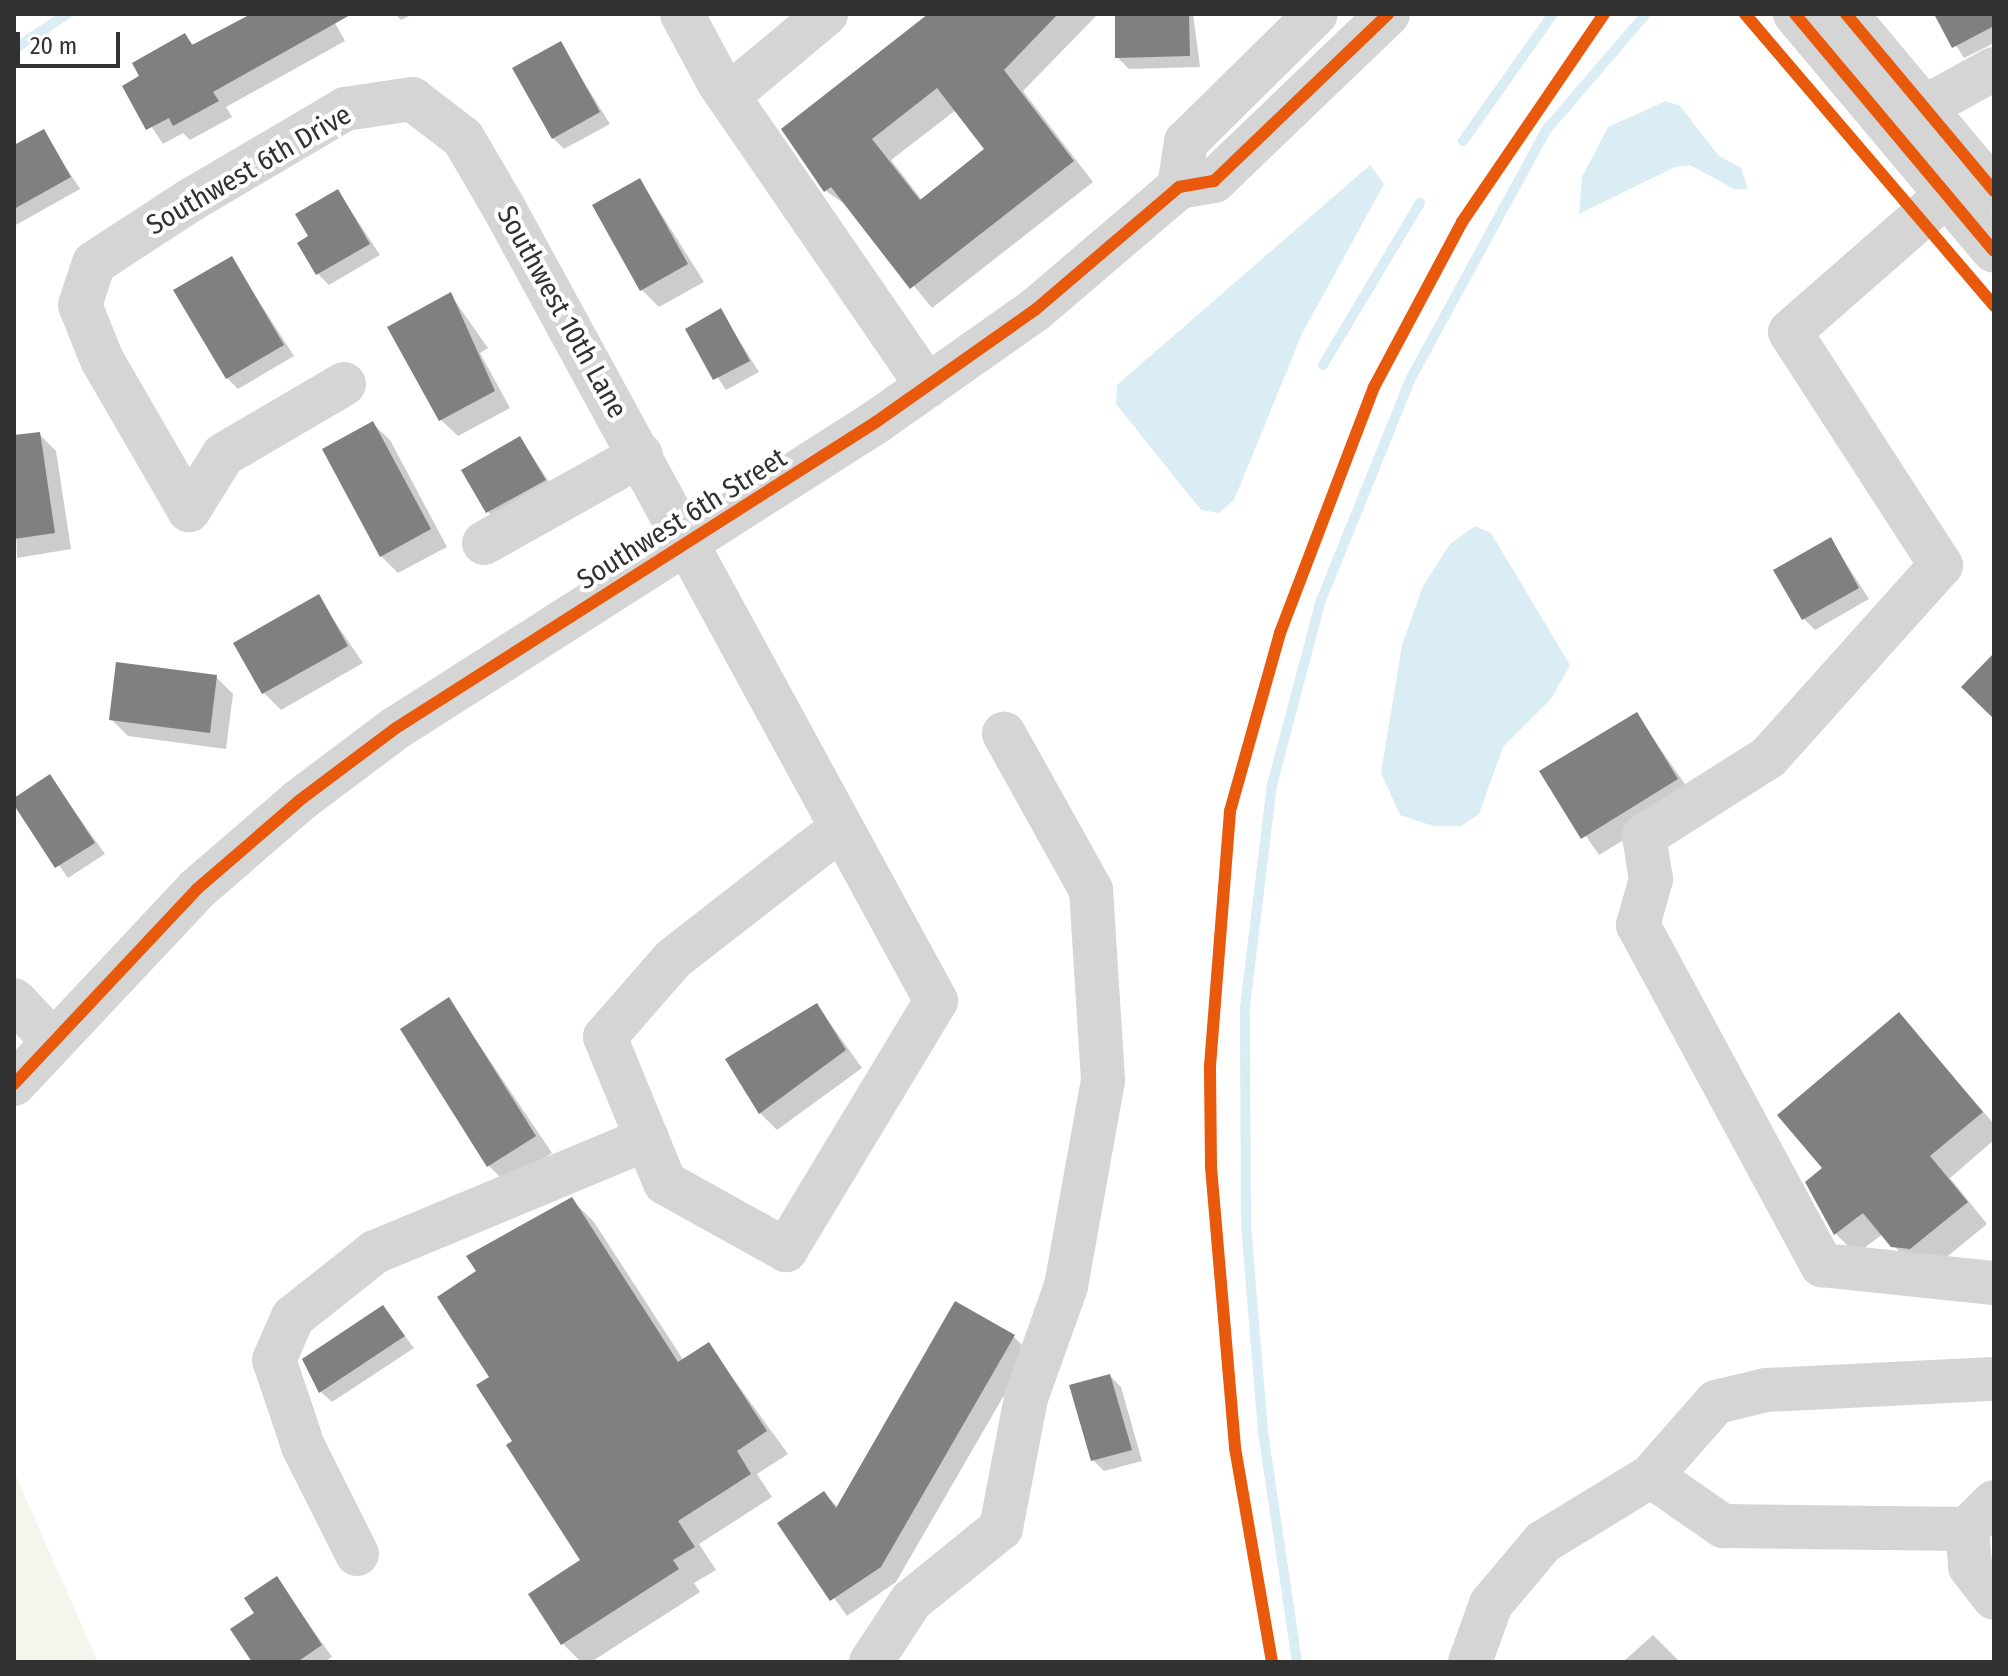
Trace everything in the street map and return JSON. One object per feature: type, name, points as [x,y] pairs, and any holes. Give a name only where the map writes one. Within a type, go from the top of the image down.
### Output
[{"type":"street","points":[[682,14],[728,96],[927,386]]},
{"type":"street","points":[[728,96],[826,14]]},
{"type":"street","points":[[1179,187],[1186,142],[1316,14]]},
{"type":"street","name":"Southwest 6th Street","points":[[14,1084],[197,889],[300,800],[396,728],[689,544],[927,386],[1035,310],[1179,187],[1214,181],[1388,14]]},
{"type":"street","points":[[1795,14],[1906,117],[1972,185],[1994,251]]},
{"type":"street","points":[[1846,14],[1906,117]]},
{"type":"street","points":[[1906,117],[1994,69]]},
{"type":"street","name":"Southwest 6th Drive","points":[[344,384],[223,455],[189,510],[102,360],[80,305],[94,263],[345,109],[412,99]]},
{"type":"street","name":"Southwest 10th Lane","points":[[412,99],[463,138],[641,455],[840,829],[936,1001],[786,1250],[665,1183],[647,1139]]},
{"type":"street","points":[[1972,185],[1790,332],[1941,565],[1769,757],[1644,836],[1651,879],[1638,925],[1822,1265],[1994,1283]]},
{"type":"street","points":[[484,543],[641,455]]},
{"type":"street","points":[[871,1662],[911,1601],[1001,1528],[1026,1398],[1066,1286],[1103,1080],[1091,890],[1004,734]]},
{"type":"street","points":[[357,1554],[303,1446],[274,1360],[293,1317],[375,1252],[647,1139],[605,1037],[673,959],[840,829]]},
{"type":"street","points":[[14,1000],[53,1041]]},
{"type":"street","points":[[1470,1662],[1491,1604],[1543,1542],[1651,1476],[1716,1402],[1766,1390],[1994,1379]]},
{"type":"street","points":[[1651,1476],[1723,1526],[1980,1516],[1970,1567],[1994,1598]]},
{"type":"shaded area","points":[[1666,101],[1680,106],[1719,156],[1741,168],[1748,189],[1734,189],[1690,165],[1675,167],[1579,214],[1582,177],[1608,127]]},
{"type":"shaded area","points":[[1370,165],[1384,184],[1302,334],[1234,500],[1219,513],[1201,510],[1116,404],[1117,385]]},
{"type":"shaded area","points":[[1475,526],[1491,533],[1570,665],[1551,699],[1503,747],[1479,814],[1461,826],[1433,826],[1400,815],[1381,773],[1402,645],[1423,586],[1450,544]]},
{"type":"shaded area","points":[[14,1472],[98,1662],[14,1662]]},
{"type":"building","points":[[251,14],[352,14],[213,92],[219,101],[173,126],[169,118],[146,130],[122,86],[139,76],[132,63],[185,33],[192,45]]},
{"type":"building","points":[[928,14],[1058,14],[1004,70],[1074,161],[910,289],[831,187],[824,192],[781,129]],"holes":[[[937,88],[984,149],[920,200],[872,139]]]},
{"type":"building","points":[[1115,14],[1189,14],[1190,56],[1115,58]]},
{"type":"building","points":[[1934,14],[1994,14],[1994,26],[1952,48]]},
{"type":"building","points":[[561,41],[600,112],[552,139],[512,68]]},
{"type":"building","points":[[44,129],[71,177],[14,209],[14,145]]},
{"type":"building","points":[[640,178],[688,264],[640,291],[592,205]]},
{"type":"building","points":[[338,189],[370,244],[316,275],[297,243],[308,236],[295,214]]},
{"type":"building","points":[[232,256],[284,345],[226,379],[173,290]]},
{"type":"building","points":[[451,292],[495,391],[439,421],[387,327]]},
{"type":"building","points":[[721,308],[750,361],[713,380],[685,329]]},
{"type":"building","points":[[373,421],[431,529],[380,557],[322,449]]},
{"type":"building","points":[[40,432],[55,533],[14,539],[14,435]]},
{"type":"building","points":[[520,436],[546,480],[486,513],[461,470]]},
{"type":"building","points":[[1831,537],[1859,588],[1802,620],[1773,570]]},
{"type":"building","points":[[319,594],[348,646],[262,694],[233,643]]},
{"type":"building","points":[[1994,653],[1994,719],[1961,687]]},
{"type":"building","points":[[116,662],[217,675],[210,733],[109,720]]},
{"type":"building","points":[[1637,712],[1678,779],[1581,839],[1539,771]]},
{"type":"building","points":[[50,774],[95,843],[55,868],[14,805],[14,798]]},
{"type":"building","points":[[449,997],[536,1136],[487,1167],[400,1029]]},
{"type":"building","points":[[817,1003],[846,1050],[759,1114],[725,1059]]},
{"type":"building","points":[[1899,1012],[1983,1112],[1930,1156],[1968,1202],[1910,1249],[1891,1247],[1863,1213],[1834,1235],[1805,1182],[1822,1168],[1777,1115]]},
{"type":"building","points":[[572,1197],[678,1362],[709,1342],[767,1431],[737,1451],[751,1474],[678,1521],[695,1547],[673,1560],[679,1569],[561,1645],[528,1594],[580,1560],[506,1445],[512,1441],[476,1385],[489,1377],[437,1297],[476,1271],[466,1256]]},
{"type":"building","points":[[955,1301],[1015,1335],[881,1567],[830,1601],[777,1523],[824,1491],[836,1508]]},
{"type":"building","points":[[383,1305],[405,1336],[319,1393],[302,1359]]},
{"type":"building","points":[[1110,1374],[1132,1450],[1091,1461],[1069,1385]]},
{"type":"building","points":[[277,1576],[322,1645],[297,1662],[252,1662],[230,1629],[254,1613],[244,1598]]},
{"type":"waterway","points":[[14,49],[67,14]]},
{"type":"waterway","points":[[1463,141],[1553,14]]},
{"type":"waterway","points":[[1297,1662],[1263,1432],[1246,1226],[1245,1007],[1272,785],[1320,603],[1411,378],[1547,129],[1646,14]]},
{"type":"waterway","points":[[1323,365],[1420,203]]},
{"type":"cycle path","points":[[14,1084],[197,889],[300,800],[396,728],[876,422],[1035,310],[1179,187],[1214,181],[1388,14]]},
{"type":"cycle path","points":[[1272,1662],[1235,1447],[1211,1166],[1210,1066],[1230,811],[1280,633],[1374,387],[1462,222],[1604,14]]},
{"type":"cycle path","points":[[1745,14],[1994,306]]},
{"type":"cycle path","points":[[1795,14],[1994,251]]},
{"type":"cycle path","points":[[1846,14],[1994,191]]}]
